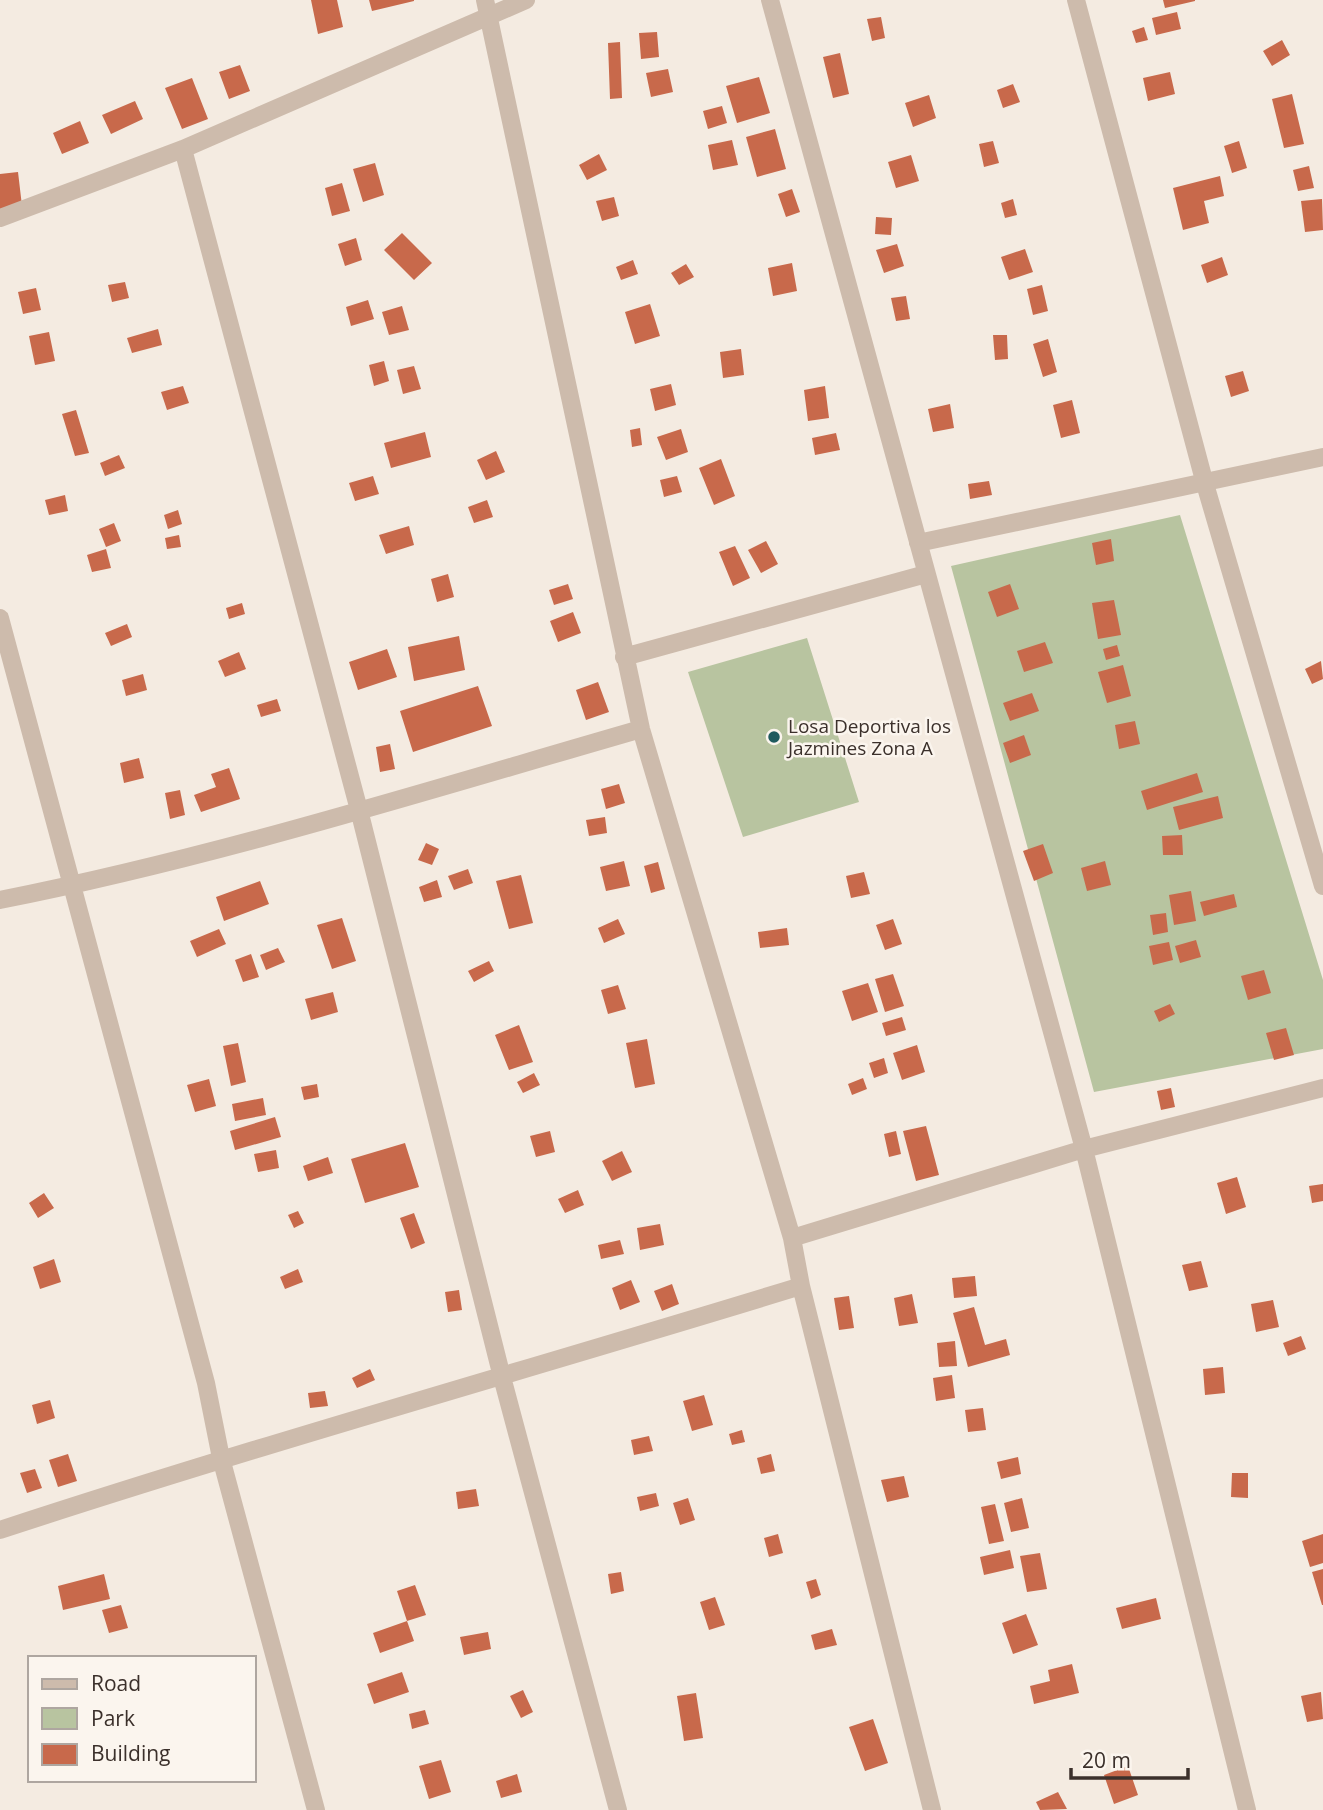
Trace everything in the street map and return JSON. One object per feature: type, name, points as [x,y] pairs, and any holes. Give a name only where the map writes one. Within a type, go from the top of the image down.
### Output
[{"type":"street","points":[[0,218],[183,149],[487,7],[526,0]]},
{"type":"street","points":[[770,0],[1084,1149],[1247,1810]]},
{"type":"street","points":[[1076,0],[1205,484],[1323,886]]},
{"type":"street","points":[[487,7],[641,729],[792,1238],[801,1286],[932,1810]]},
{"type":"street","points":[[183,149],[359,810],[502,1377],[618,1810]]},
{"type":"street","points":[[918,542],[1205,484],[1323,457]]},
{"type":"street","points":[[624,657],[926,574]]},
{"type":"street","points":[[0,618],[206,1383],[221,1458],[316,1810]]},
{"type":"street","points":[[0,900],[71,886],[359,810],[641,729]]},
{"type":"street","points":[[792,1238],[1084,1149],[1323,1088]]},
{"type":"street","points":[[0,1530],[221,1458],[502,1377],[801,1286]]},
{"type":"green space","points":[[1180,515],[1323,980],[1323,1049],[1094,1092],[951,566]]},
{"type":"green space","name":"Losa Deportiva los Jazmines Zona A","points":[[807,638],[859,802],[743,837],[688,672]]},
{"type":"building","points":[[311,0],[337,0],[343,27],[318,34]]},
{"type":"building","points":[[369,0],[414,0],[414,1],[372,11]]},
{"type":"building","points":[[1163,0],[1195,0],[1195,1],[1165,8]]},
{"type":"building","points":[[1177,12],[1181,29],[1156,35],[1152,18]]},
{"type":"building","points":[[881,17],[885,38],[872,41],[867,19]]},
{"type":"building","points":[[1144,27],[1148,40],[1136,43],[1132,31]]},
{"type":"building","points":[[657,32],[659,57],[641,59],[639,33]]},
{"type":"building","points":[[1282,40],[1290,55],[1272,66],[1263,51]]},
{"type":"building","points":[[620,42],[622,98],[610,99],[608,43]]},
{"type":"building","points":[[840,53],[849,94],[833,98],[823,57]]},
{"type":"building","points":[[240,65],[250,91],[229,99],[219,72]]},
{"type":"building","points":[[668,69],[673,92],[651,97],[646,73]]},
{"type":"building","points":[[1170,72],[1175,94],[1148,101],[1143,78]]},
{"type":"building","points":[[759,77],[770,113],[737,123],[726,86]]},
{"type":"building","points":[[192,78],[208,119],[182,129],[165,88]]},
{"type":"building","points":[[1013,84],[1020,102],[1003,108],[997,90]]},
{"type":"building","points":[[1292,94],[1304,144],[1284,148],[1272,99]]},
{"type":"building","points":[[929,95],[936,118],[913,127],[905,103]]},
{"type":"building","points":[[135,101],[143,119],[111,134],[102,115]]},
{"type":"building","points":[[722,106],[727,123],[708,129],[703,111]]},
{"type":"building","points":[[80,121],[89,143],[62,154],[53,133]]},
{"type":"building","points":[[775,129],[786,169],[757,177],[746,137]]},
{"type":"building","points":[[732,140],[738,165],[713,170],[708,145]]},
{"type":"building","points":[[993,141],[999,163],[984,167],[979,144]]},
{"type":"building","points":[[1239,141],[1247,168],[1232,173],[1224,146]]},
{"type":"building","points":[[599,154],[607,170],[587,180],[579,165]]},
{"type":"building","points":[[911,155],[919,181],[896,188],[888,162]]},
{"type":"building","points":[[375,163],[384,195],[363,202],[353,169]]},
{"type":"building","points":[[1309,166],[1314,188],[1298,191],[1293,170]]},
{"type":"building","points":[[18,172],[22,206],[0,209],[0,174]]},
{"type":"building","points":[[1220,176],[1224,196],[1204,201],[1209,223],[1183,230],[1173,188]]},
{"type":"building","points":[[342,183],[350,211],[332,216],[325,188]]},
{"type":"building","points":[[792,189],[800,212],[786,217],[778,194]]},
{"type":"building","points":[[614,197],[619,216],[602,221],[596,201]]},
{"type":"building","points":[[1013,199],[1017,215],[1005,218],[1001,203]]},
{"type":"building","points":[[1322,199],[1323,230],[1305,232],[1301,201]]},
{"type":"building","points":[[876,217],[892,218],[891,235],[875,234]]},
{"type":"building","points":[[402,233],[432,263],[414,280],[384,250]]},
{"type":"building","points":[[356,238],[362,260],[345,266],[338,244]]},
{"type":"building","points":[[897,244],[904,266],[884,273],[876,250]]},
{"type":"building","points":[[1025,249],[1033,272],[1009,280],[1001,257]]},
{"type":"building","points":[[1222,257],[1228,275],[1207,283],[1201,265]]},
{"type":"building","points":[[633,260],[638,274],[621,280],[616,267]]},
{"type":"building","points":[[792,263],[797,291],[773,296],[768,268]]},
{"type":"building","points":[[686,264],[694,277],[679,285],[671,273]]},
{"type":"building","points":[[125,282],[129,298],[112,302],[108,285]]},
{"type":"building","points":[[1042,285],[1048,311],[1033,315],[1027,289]]},
{"type":"building","points":[[36,288],[41,310],[23,314],[18,292]]},
{"type":"building","points":[[906,296],[910,319],[896,321],[891,298]]},
{"type":"building","points":[[368,300],[374,319],[351,326],[346,307]]},
{"type":"building","points":[[650,304],[660,336],[635,344],[625,312]]},
{"type":"building","points":[[402,306],[409,330],[389,335],[382,312]]},
{"type":"building","points":[[158,329],[162,345],[132,353],[127,338]]},
{"type":"building","points":[[49,332],[55,361],[35,365],[29,336]]},
{"type":"building","points":[[993,335],[1007,335],[1008,359],[995,360]]},
{"type":"building","points":[[1048,339],[1057,372],[1043,377],[1033,344]]},
{"type":"building","points":[[741,349],[744,375],[723,378],[720,352]]},
{"type":"building","points":[[384,361],[389,381],[374,386],[369,365]]},
{"type":"building","points":[[414,366],[421,389],[403,394],[397,370]]},
{"type":"building","points":[[1243,371],[1249,391],[1231,397],[1225,376]]},
{"type":"building","points":[[671,384],[676,405],[655,411],[650,389]]},
{"type":"building","points":[[183,386],[189,403],[167,410],[161,392]]},
{"type":"building","points":[[825,386],[829,418],[808,421],[804,390]]},
{"type":"building","points":[[1072,400],[1080,433],[1061,438],[1053,405]]},
{"type":"building","points":[[950,404],[954,428],[933,432],[928,409]]},
{"type":"building","points":[[76,410],[89,453],[75,456],[62,414]]},
{"type":"building","points":[[640,428],[642,445],[632,447],[630,430]]},
{"type":"building","points":[[681,429],[688,452],[666,460],[657,437]]},
{"type":"building","points":[[425,432],[431,457],[391,468],[384,443]]},
{"type":"building","points":[[836,433],[840,450],[815,455],[812,438]]},
{"type":"building","points":[[496,451],[505,472],[486,480],[477,460]]},
{"type":"building","points":[[119,455],[125,468],[105,476],[100,463]]},
{"type":"building","points":[[721,459],[735,496],[714,505],[699,468]]},
{"type":"building","points":[[373,476],[379,494],[355,501],[349,483]]},
{"type":"building","points":[[677,476],[682,492],[664,497],[660,480]]},
{"type":"building","points":[[989,481],[992,495],[970,499],[968,484]]},
{"type":"building","points":[[65,495],[68,511],[49,515],[45,500]]},
{"type":"building","points":[[487,500],[493,517],[474,523],[468,507]]},
{"type":"building","points":[[178,510],[182,524],[168,529],[164,515]]},
{"type":"building","points":[[114,523],[121,541],[106,547],[99,529]]},
{"type":"building","points":[[409,526],[414,545],[386,554],[379,535]]},
{"type":"building","points":[[179,535],[181,547],[167,549],[165,538]]},
{"type":"building","points":[[1111,539],[1114,561],[1096,565],[1092,543]]},
{"type":"building","points":[[766,541],[778,564],[761,573],[748,550]]},
{"type":"building","points":[[735,546],[750,578],[733,586],[719,552]]},
{"type":"building","points":[[106,549],[111,568],[92,572],[87,555]]},
{"type":"building","points":[[448,574],[454,597],[437,602],[431,579]]},
{"type":"building","points":[[568,584],[573,599],[554,605],[549,590]]},
{"type":"building","points":[[1010,584],[1019,609],[997,617],[988,592]]},
{"type":"building","points":[[1114,600],[1121,635],[1098,639],[1092,603]]},
{"type":"building","points":[[242,603],[245,614],[229,619],[226,608]]},
{"type":"building","points":[[573,612],[581,633],[558,642],[550,621]]},
{"type":"building","points":[[127,624],[132,637],[111,646],[105,633]]},
{"type":"building","points":[[459,636],[465,670],[414,681],[408,647]]},
{"type":"building","points":[[1045,642],[1053,663],[1024,672],[1017,651]]},
{"type":"building","points":[[1117,645],[1120,656],[1106,660],[1103,649]]},
{"type":"building","points":[[387,649],[397,677],[358,690],[349,662]]},
{"type":"building","points":[[239,652],[246,669],[225,677],[218,661]]},
{"type":"building","points":[[1321,661],[1323,679],[1312,684],[1305,669]]},
{"type":"building","points":[[1123,665],[1131,696],[1107,703],[1098,672]]},
{"type":"building","points":[[143,674],[147,690],[126,696],[122,680]]},
{"type":"building","points":[[598,682],[609,712],[586,720],[576,690]]},
{"type":"building","points":[[478,686],[492,726],[413,752],[400,711]]},
{"type":"building","points":[[1032,693],[1039,711],[1010,721],[1003,703]]},
{"type":"building","points":[[277,699],[281,711],[261,717],[257,705]]},
{"type":"building","points":[[1135,721],[1140,744],[1119,749],[1115,725]]},
{"type":"building","points":[[1024,735],[1031,755],[1010,763],[1003,743]]},
{"type":"building","points":[[390,744],[395,769],[380,772],[376,747]]},
{"type":"building","points":[[139,758],[144,778],[124,783],[120,763]]},
{"type":"building","points":[[229,768],[240,799],[201,812],[194,795],[216,787],[211,774]]},
{"type":"building","points":[[1197,773],[1203,792],[1147,810],[1141,791]]},
{"type":"building","points":[[619,784],[625,803],[606,809],[601,789]]},
{"type":"building","points":[[180,790],[185,815],[170,819],[165,793]]},
{"type":"building","points":[[1218,796],[1223,818],[1179,830],[1173,807]]},
{"type":"building","points":[[605,817],[607,833],[589,836],[586,820]]},
{"type":"building","points":[[1182,835],[1183,855],[1163,855],[1162,836]]},
{"type":"building","points":[[426,843],[439,849],[432,865],[418,860]]},
{"type":"building","points":[[1043,844],[1053,873],[1034,881],[1023,851]]},
{"type":"building","points":[[624,861],[630,886],[606,891],[600,867]]},
{"type":"building","points":[[1105,861],[1111,885],[1087,891],[1081,868]]},
{"type":"building","points":[[658,862],[665,889],[651,893],[644,866]]},
{"type":"building","points":[[468,869],[473,883],[454,890],[448,876]]},
{"type":"building","points":[[864,872],[870,894],[851,898],[846,876]]},
{"type":"building","points":[[521,875],[533,923],[509,929],[496,881]]},
{"type":"building","points":[[437,880],[442,897],[424,902],[419,887]]},
{"type":"building","points":[[260,881],[269,904],[224,921],[216,897]]},
{"type":"building","points":[[1191,891],[1196,921],[1174,925],[1169,895]]},
{"type":"building","points":[[1234,894],[1237,907],[1204,916],[1200,902]]},
{"type":"building","points":[[1166,913],[1168,932],[1153,935],[1150,915]]},
{"type":"building","points":[[342,918],[356,961],[332,969],[317,925]]},
{"type":"building","points":[[618,919],[625,934],[604,943],[598,928]]},
{"type":"building","points":[[893,919],[902,944],[885,950],[876,925]]},
{"type":"building","points":[[787,928],[789,945],[760,948],[758,932]]},
{"type":"building","points":[[219,929],[226,944],[197,957],[190,941]]},
{"type":"building","points":[[1196,940],[1201,957],[1180,963],[1175,946]]},
{"type":"building","points":[[1169,942],[1173,960],[1153,965],[1149,946]]},
{"type":"building","points":[[278,948],[285,962],[266,970],[260,955]]},
{"type":"building","points":[[251,954],[259,977],[243,982],[235,960]]},
{"type":"building","points":[[489,961],[494,971],[474,982],[468,971]]},
{"type":"building","points":[[1264,970],[1271,993],[1248,1000],[1241,976]]},
{"type":"building","points":[[893,974],[904,1006],[885,1012],[875,979]]},
{"type":"building","points":[[868,983],[878,1012],[852,1021],[842,991]]},
{"type":"building","points":[[618,985],[626,1009],[608,1014],[601,990]]},
{"type":"building","points":[[333,992],[338,1012],[311,1020],[305,999]]},
{"type":"building","points":[[1170,1004],[1175,1014],[1159,1022],[1154,1011]]},
{"type":"building","points":[[902,1017],[906,1030],[886,1036],[882,1023]]},
{"type":"building","points":[[519,1025],[533,1062],[509,1070],[495,1035]]},
{"type":"building","points":[[1286,1028],[1294,1055],[1274,1060],[1266,1033]]},
{"type":"building","points":[[647,1039],[655,1084],[635,1088],[626,1043]]},
{"type":"building","points":[[238,1043],[246,1082],[231,1086],[223,1046]]},
{"type":"building","points":[[917,1045],[925,1072],[902,1080],[893,1053]]},
{"type":"building","points":[[884,1058],[888,1073],[874,1078],[869,1063]]},
{"type":"building","points":[[534,1073],[540,1085],[523,1093],[517,1082]]},
{"type":"building","points":[[863,1078],[867,1089],[852,1095],[848,1084]]},
{"type":"building","points":[[209,1079],[216,1106],[195,1112],[187,1085]]},
{"type":"building","points":[[317,1084],[319,1097],[304,1100],[301,1087]]},
{"type":"building","points":[[1171,1088],[1175,1107],[1161,1110],[1157,1091]]},
{"type":"building","points":[[263,1098],[266,1115],[235,1121],[232,1104]]},
{"type":"building","points":[[275,1117],[281,1137],[235,1150],[230,1131]]},
{"type":"building","points":[[926,1126],[939,1175],[916,1181],[903,1131]]},
{"type":"building","points":[[550,1131],[555,1152],[536,1157],[530,1136]]},
{"type":"building","points":[[896,1131],[901,1154],[889,1157],[884,1134]]},
{"type":"building","points":[[405,1143],[419,1187],[365,1203],[351,1159]]},
{"type":"building","points":[[276,1150],[279,1168],[258,1172],[254,1154]]},
{"type":"building","points":[[622,1151],[632,1172],[612,1181],[602,1161]]},
{"type":"building","points":[[328,1157],[333,1173],[308,1181],[303,1166]]},
{"type":"building","points":[[1237,1177],[1246,1207],[1226,1214],[1217,1183]]},
{"type":"building","points":[[1323,1184],[1323,1201],[1312,1203],[1309,1186]]},
{"type":"building","points":[[578,1190],[584,1205],[565,1213],[558,1199]]},
{"type":"building","points":[[44,1193],[54,1208],[38,1218],[29,1203]]},
{"type":"building","points":[[298,1211],[304,1223],[294,1228],[288,1215]]},
{"type":"building","points":[[414,1213],[425,1243],[411,1249],[400,1218]]},
{"type":"building","points":[[660,1224],[664,1245],[640,1250],[637,1228]]},
{"type":"building","points":[[620,1240],[624,1254],[601,1259],[598,1245]]},
{"type":"building","points":[[54,1259],[61,1282],[40,1289],[33,1267]]},
{"type":"building","points":[[1201,1261],[1208,1287],[1189,1291],[1182,1265]]},
{"type":"building","points":[[298,1269],[303,1282],[285,1289],[280,1277]]},
{"type":"building","points":[[975,1276],[977,1296],[954,1298],[952,1278]]},
{"type":"building","points":[[631,1280],[640,1302],[620,1310],[612,1288]]},
{"type":"building","points":[[672,1284],[679,1304],[662,1311],[654,1291]]},
{"type":"building","points":[[459,1290],[462,1310],[448,1312],[445,1292]]},
{"type":"building","points":[[912,1294],[918,1323],[899,1326],[894,1298]]},
{"type":"building","points":[[849,1296],[854,1328],[839,1330],[834,1298]]},
{"type":"building","points":[[1273,1300],[1279,1327],[1256,1332],[1251,1304]]},
{"type":"building","points":[[974,1307],[985,1345],[1006,1339],[1010,1355],[968,1367],[953,1313]]},
{"type":"building","points":[[1301,1336],[1306,1349],[1288,1356],[1283,1343]]},
{"type":"building","points":[[955,1341],[957,1366],[939,1367],[937,1343]]},
{"type":"building","points":[[1223,1367],[1225,1393],[1205,1395],[1203,1369]]},
{"type":"building","points":[[370,1369],[375,1380],[357,1388],[352,1378]]},
{"type":"building","points":[[952,1375],[955,1398],[936,1401],[933,1378]]},
{"type":"building","points":[[325,1391],[328,1406],[310,1408],[308,1393]]},
{"type":"building","points":[[704,1395],[713,1425],[692,1431],[683,1401]]},
{"type":"building","points":[[50,1400],[55,1418],[37,1424],[32,1405]]},
{"type":"building","points":[[983,1408],[986,1430],[968,1432],[965,1410]]},
{"type":"building","points":[[742,1430],[745,1442],[732,1445],[729,1434]]},
{"type":"building","points":[[649,1436],[653,1451],[634,1455],[631,1440]]},
{"type":"building","points":[[68,1454],[77,1481],[58,1487],[49,1460]]},
{"type":"building","points":[[771,1454],[775,1471],[761,1474],[757,1458]]},
{"type":"building","points":[[1018,1457],[1021,1474],[1001,1479],[997,1462]]},
{"type":"building","points":[[35,1469],[42,1488],[27,1493],[20,1473]]},
{"type":"building","points":[[1232,1473],[1248,1473],[1248,1498],[1231,1497]]},
{"type":"building","points":[[904,1476],[909,1497],[887,1502],[881,1480]]},
{"type":"building","points":[[476,1489],[479,1506],[458,1509],[456,1492]]},
{"type":"building","points":[[656,1493],[659,1506],[640,1511],[637,1497]]},
{"type":"building","points":[[688,1498],[695,1520],[680,1525],[673,1503]]},
{"type":"building","points":[[1022,1498],[1029,1528],[1011,1532],[1004,1503]]},
{"type":"building","points":[[995,1504],[1004,1541],[989,1544],[981,1507]]},
{"type":"building","points":[[778,1534],[783,1553],[769,1557],[764,1538]]},
{"type":"building","points":[[1323,1534],[1323,1563],[1310,1567],[1302,1541]]},
{"type":"building","points":[[1010,1550],[1014,1568],[984,1575],[980,1557]]},
{"type":"building","points":[[1040,1553],[1047,1589],[1027,1592],[1020,1556]]},
{"type":"building","points":[[1323,1569],[1323,1605],[1322,1605],[1312,1572]]},
{"type":"building","points":[[621,1572],[624,1591],[611,1594],[608,1574]]},
{"type":"building","points":[[104,1574],[110,1599],[63,1610],[58,1586]]},
{"type":"building","points":[[816,1579],[821,1595],[811,1599],[806,1582]]},
{"type":"building","points":[[415,1585],[426,1615],[407,1621],[397,1591]]},
{"type":"building","points":[[715,1597],[725,1625],[709,1630],[700,1602]]},
{"type":"building","points":[[1156,1598],[1161,1619],[1122,1629],[1116,1608]]},
{"type":"building","points":[[121,1605],[128,1628],[109,1633],[102,1610]]},
{"type":"building","points":[[1026,1614],[1038,1645],[1013,1654],[1002,1623]]},
{"type":"building","points":[[407,1621],[414,1641],[380,1653],[373,1633]]},
{"type":"building","points":[[832,1629],[837,1645],[815,1650],[811,1635]]},
{"type":"building","points":[[488,1632],[491,1649],[464,1655],[460,1637]]},
{"type":"building","points":[[1072,1664],[1079,1693],[1034,1704],[1030,1686],[1050,1681],[1048,1670]]},
{"type":"building","points":[[402,1672],[409,1692],[374,1704],[367,1684]]},
{"type":"building","points":[[523,1690],[533,1712],[521,1718],[510,1696]]},
{"type":"building","points":[[1321,1692],[1323,1719],[1307,1722],[1301,1696]]},
{"type":"building","points":[[696,1693],[703,1738],[684,1741],[677,1696]]},
{"type":"building","points":[[425,1710],[429,1724],[412,1729],[409,1714]]},
{"type":"building","points":[[873,1719],[888,1763],[865,1771],[849,1727]]},
{"type":"building","points":[[441,1760],[451,1792],[429,1799],[419,1766]]},
{"type":"building","points":[[1128,1766],[1138,1795],[1114,1804],[1104,1775]]},
{"type":"building","points":[[517,1774],[522,1792],[501,1798],[496,1781]]},
{"type":"building","points":[[1058,1792],[1067,1809],[1040,1810],[1036,1802]]},
{"type":"place","name":"Losa Deportiva los Jazmines Zona A","points":[[774,737]]}]
